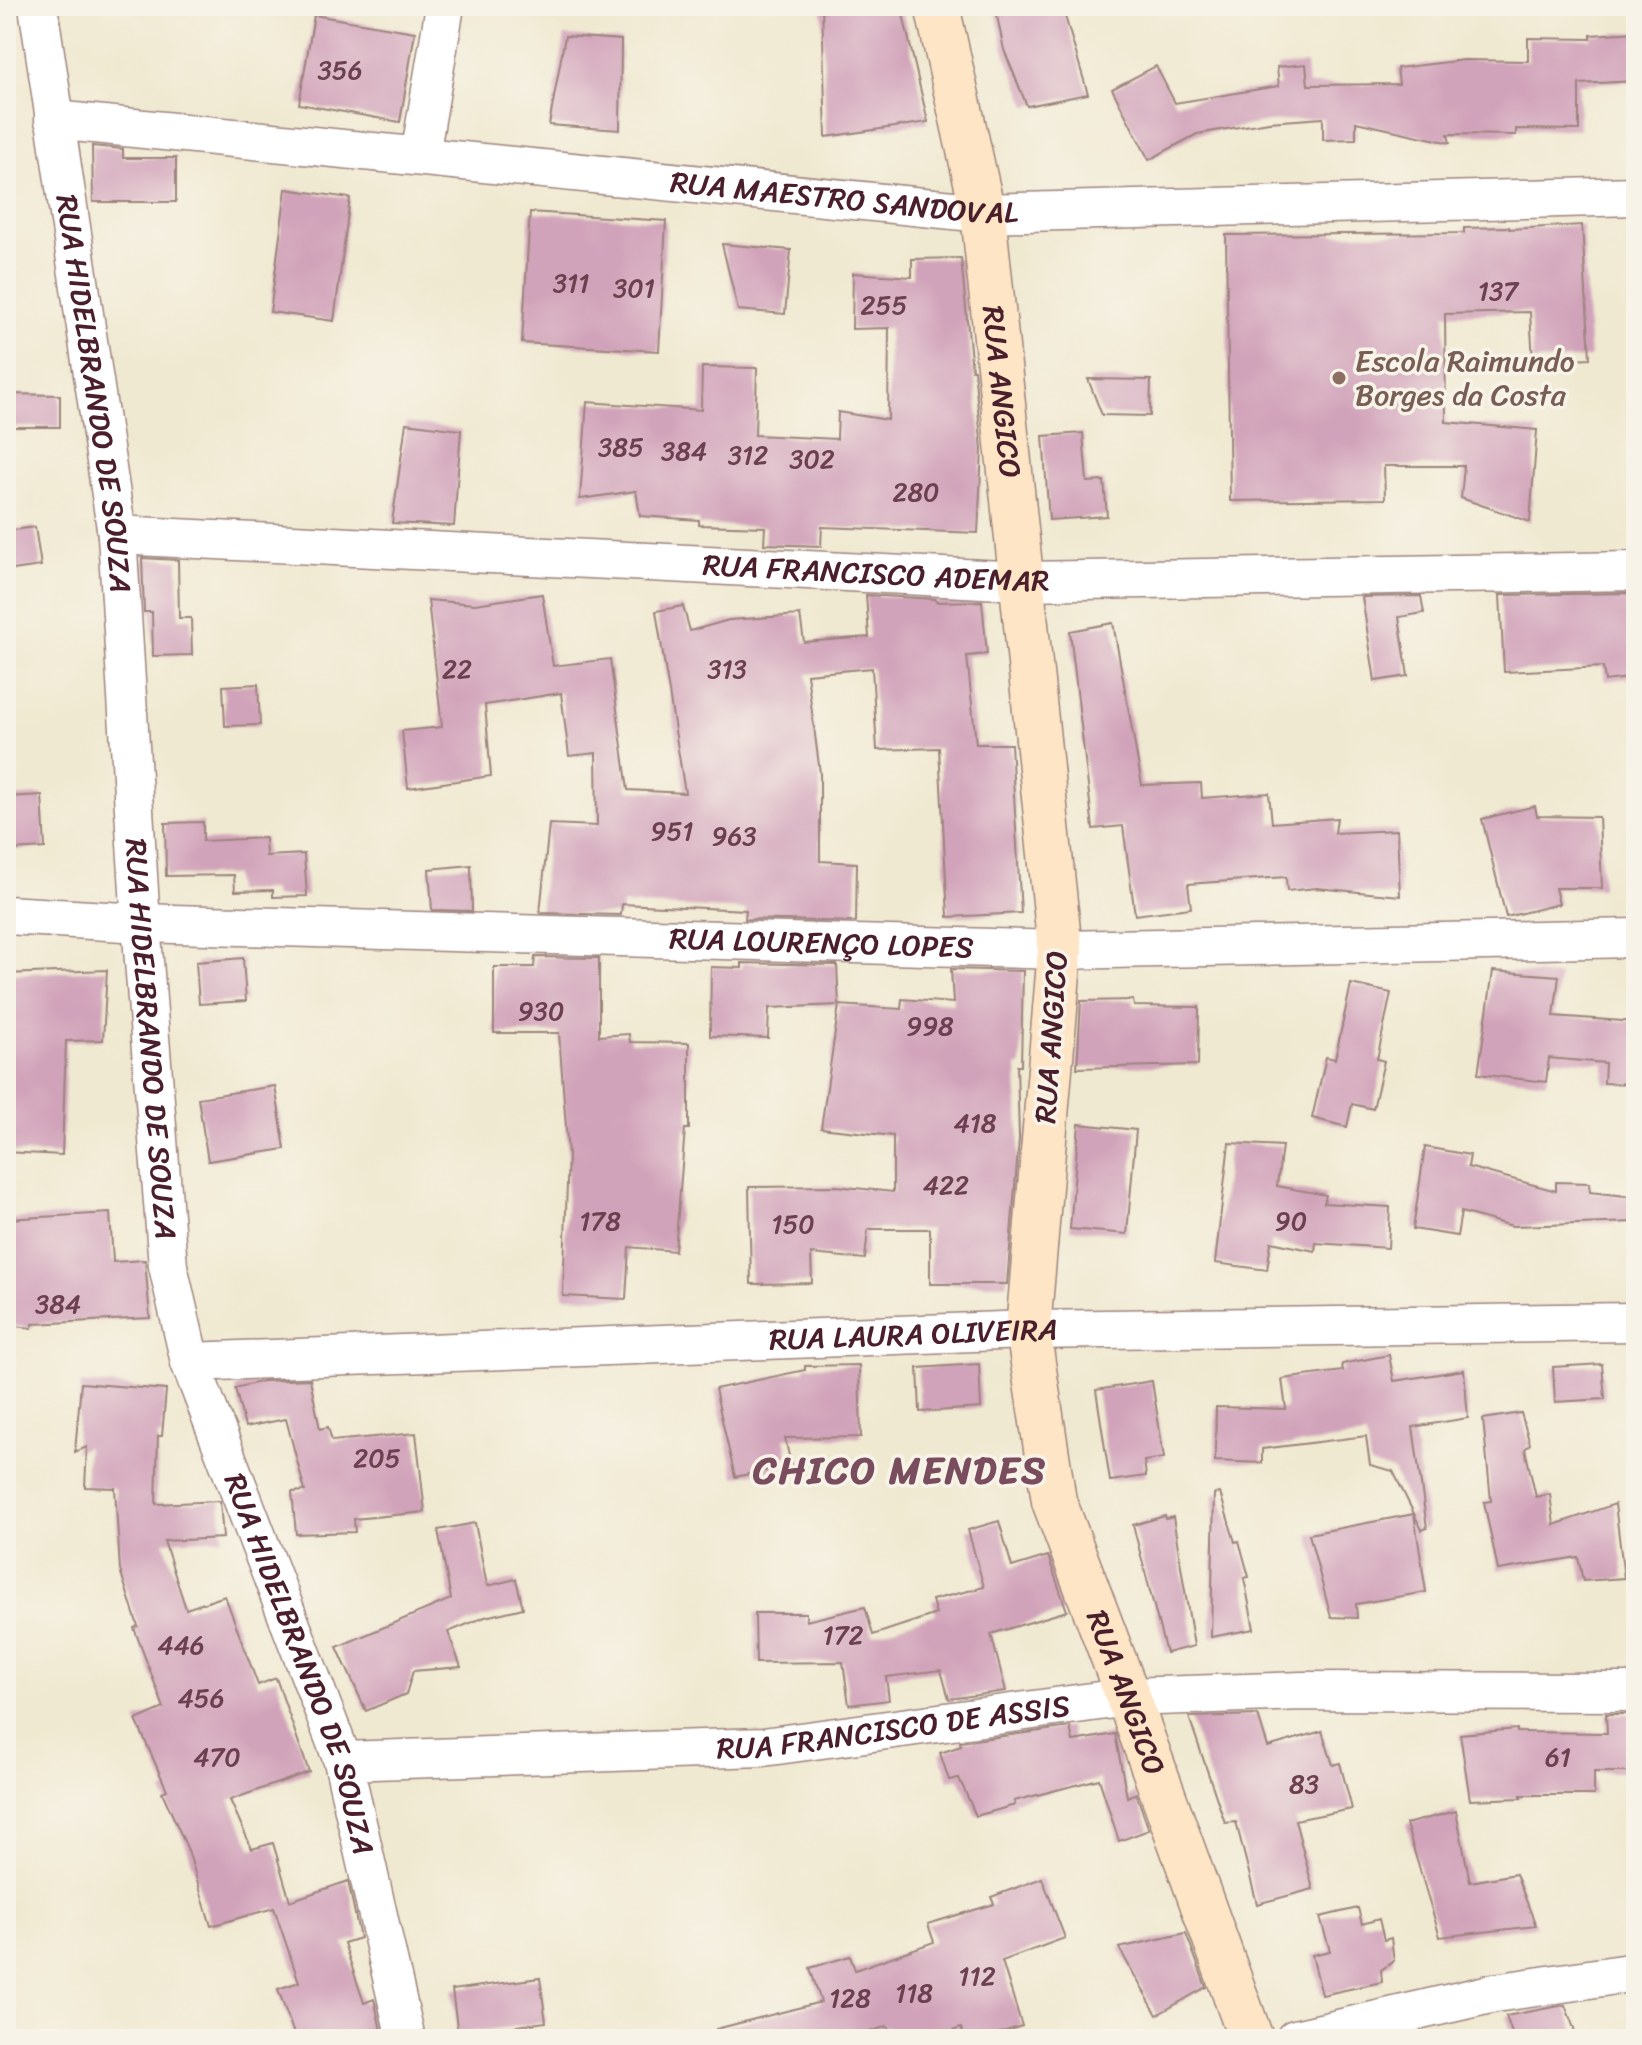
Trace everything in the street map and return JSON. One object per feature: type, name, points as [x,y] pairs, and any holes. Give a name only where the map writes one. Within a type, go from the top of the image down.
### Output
[{"type":"street","name":"RUA HIDELBRANDO DE SOUZA","points":[[38,6],[117,535],[141,923],[168,1266],[190,1362],[343,1761],[406,2039]]},
{"type":"street","points":[[420,156],[445,6]]},
{"type":"street","name":"RUA ANGICO","points":[[937,6],[983,213],[1060,950],[1028,1330],[1054,1501],[1251,2039]]},
{"type":"street","name":"RUA MAESTRO SANDOVAL","points":[[54,120],[983,213],[1636,196]]},
{"type":"street","name":"RUA FRANCISCO ADEMAR","points":[[117,535],[1022,581],[1636,571]]},
{"type":"street","name":"RUA LOURENÇO LOPES","points":[[6,915],[141,923],[1060,950],[1636,938]]},
{"type":"street","name":"RUA LAURA OLIVEIRA","points":[[190,1362],[1028,1330],[1636,1322]]},
{"type":"street","name":"RUA FRANCISCO DE ASSIS","points":[[343,1761],[763,1747],[1128,1697],[1302,1691],[1636,1692]]},
{"type":"street","points":[[1295,2039],[1495,1993],[1636,1972]]},
{"type":"building","points":[[822,6],[901,6],[928,122],[826,137]]},
{"type":"building","points":[[995,6],[1062,6],[1088,94],[1027,106],[1004,50]]},
{"type":"building","points":[[314,15],[415,32],[400,122],[299,104]]},
{"type":"building","points":[[1636,32],[1636,81],[1579,84],[1579,130],[1516,129],[1516,135],[1448,134],[1450,143],[1356,122],[1356,139],[1323,140],[1323,118],[1269,122],[1197,134],[1149,160],[1112,89],[1156,66],[1175,103],[1279,86],[1277,67],[1306,64],[1308,85],[1399,84],[1397,68],[1464,60],[1528,61],[1528,38],[1591,39],[1591,35]]},
{"type":"building","points":[[565,36],[621,40],[620,130],[549,125]]},
{"type":"building","points":[[92,146],[123,149],[123,158],[176,158],[176,202],[93,202]]},
{"type":"building","points":[[286,189],[350,198],[334,321],[270,312]]},
{"type":"building","points":[[530,212],[666,221],[659,351],[522,343]]},
{"type":"building","name":"Escola Raimundo Borges da Costa","points":[[1582,225],[1590,358],[1533,361],[1530,312],[1445,314],[1446,422],[1537,430],[1530,522],[1461,498],[1464,466],[1384,466],[1385,499],[1230,501],[1226,235],[1464,233],[1464,228]]},
{"type":"building","points":[[722,244],[791,250],[785,314],[738,310]]},
{"type":"building","points":[[961,258],[982,449],[978,533],[822,527],[821,546],[764,544],[765,527],[699,525],[699,520],[640,516],[636,491],[580,499],[587,402],[701,410],[702,367],[757,368],[755,435],[837,439],[838,412],[888,420],[889,328],[852,329],[853,273],[912,277],[912,259]]},
{"type":"building","points":[[1088,379],[1151,380],[1150,416],[1102,415]]},
{"type":"building","points":[[6,394],[60,395],[60,427],[10,427]]},
{"type":"building","points":[[406,423],[461,430],[454,526],[392,523]]},
{"type":"building","points":[[1083,433],[1087,482],[1104,481],[1107,516],[1049,520],[1043,436]]},
{"type":"building","points":[[35,527],[41,566],[6,571],[6,531]]},
{"type":"building","points":[[142,558],[178,560],[179,618],[191,618],[192,655],[153,656],[152,612],[144,612]]},
{"type":"building","points":[[1632,593],[1636,623],[1636,677],[1605,681],[1603,667],[1504,672],[1500,595]]},
{"type":"building","points":[[542,594],[553,666],[610,659],[628,790],[685,793],[656,611],[683,606],[690,631],[729,620],[800,615],[804,642],[869,637],[866,595],[935,599],[936,602],[982,601],[987,654],[967,656],[976,744],[1011,744],[1021,913],[948,917],[939,748],[877,750],[872,668],[807,674],[820,773],[820,861],[857,863],[856,922],[745,919],[746,910],[622,904],[621,915],[540,913],[549,824],[597,826],[596,753],[569,756],[561,693],[485,705],[491,776],[408,788],[402,731],[442,727],[428,600],[475,604]]},
{"type":"building","points":[[1421,596],[1424,613],[1399,617],[1408,676],[1375,681],[1362,597]]},
{"type":"building","points":[[1113,623],[1142,785],[1201,783],[1202,798],[1269,793],[1272,823],[1337,818],[1335,833],[1397,830],[1400,896],[1317,888],[1287,891],[1286,877],[1188,884],[1191,908],[1135,915],[1123,826],[1093,829],[1070,631]]},
{"type":"building","points":[[258,684],[260,725],[225,726],[223,686]]},
{"type":"building","points":[[42,795],[45,848],[10,850],[6,797]]},
{"type":"building","points":[[1535,806],[1537,816],[1599,817],[1602,888],[1555,888],[1559,904],[1506,917],[1482,819]]},
{"type":"building","points":[[203,822],[203,841],[265,838],[266,856],[304,854],[307,896],[273,897],[273,890],[235,891],[234,875],[166,876],[165,823]]},
{"type":"building","points":[[471,865],[472,911],[432,910],[429,869]]},
{"type":"building","points":[[535,957],[599,958],[599,1036],[629,1034],[630,1042],[689,1043],[689,1129],[685,1129],[675,1251],[629,1247],[626,1299],[563,1296],[568,1155],[559,1033],[494,1033],[494,967],[534,967]]},
{"type":"building","points":[[243,958],[246,1001],[199,1004],[196,962]]},
{"type":"building","points":[[742,963],[837,965],[839,1005],[769,1008],[768,1038],[710,1036],[711,967],[742,968]]},
{"type":"building","points":[[951,969],[1023,971],[1021,1066],[1017,1066],[1019,1138],[1007,1284],[930,1284],[930,1229],[868,1229],[865,1259],[811,1254],[812,1283],[751,1284],[749,1187],[836,1186],[893,1192],[893,1136],[821,1128],[839,1005],[901,1009],[902,999],[953,1003]]},
{"type":"building","points":[[107,970],[103,1040],[66,1041],[62,1155],[6,1152],[6,974]]},
{"type":"building","points":[[1493,971],[1559,976],[1554,1016],[1636,1022],[1636,1084],[1604,1083],[1605,1063],[1549,1058],[1546,1082],[1478,1074]]},
{"type":"building","points":[[1351,984],[1391,993],[1377,1059],[1384,1061],[1373,1109],[1352,1104],[1347,1127],[1312,1118],[1326,1057],[1335,1059]]},
{"type":"building","points":[[1133,1000],[1134,1006],[1199,1007],[1198,1065],[1077,1068],[1081,1001]]},
{"type":"building","points":[[275,1086],[285,1149],[208,1161],[198,1098]]},
{"type":"building","points":[[1079,1124],[1136,1130],[1127,1234],[1070,1229]]},
{"type":"building","points":[[1229,1143],[1282,1146],[1277,1186],[1326,1195],[1324,1203],[1390,1207],[1388,1248],[1316,1243],[1315,1251],[1271,1242],[1267,1270],[1215,1263]]},
{"type":"building","points":[[1425,1147],[1470,1155],[1468,1167],[1556,1191],[1556,1182],[1589,1183],[1590,1192],[1636,1197],[1636,1222],[1512,1226],[1461,1212],[1457,1236],[1413,1229]]},
{"type":"building","points":[[110,1213],[113,1262],[145,1260],[150,1318],[33,1324],[32,1328],[6,1325],[6,1219]]},
{"type":"building","points":[[1389,1355],[1394,1381],[1464,1370],[1468,1418],[1413,1427],[1427,1528],[1422,1530],[1393,1471],[1370,1465],[1366,1436],[1262,1449],[1262,1463],[1215,1461],[1216,1407],[1286,1409],[1282,1379],[1343,1371],[1342,1364]]},
{"type":"building","points":[[979,1364],[981,1408],[920,1412],[918,1368]]},
{"type":"building","points":[[1602,1364],[1605,1399],[1555,1402],[1553,1367]]},
{"type":"building","points":[[859,1365],[861,1437],[785,1438],[791,1465],[735,1477],[715,1389],[805,1370],[805,1366]]},
{"type":"building","points":[[310,1379],[320,1429],[328,1427],[332,1441],[416,1433],[425,1512],[354,1519],[355,1532],[296,1534],[292,1492],[305,1491],[286,1419],[245,1427],[235,1388],[263,1381]]},
{"type":"building","points":[[1152,1381],[1164,1458],[1144,1461],[1146,1476],[1110,1481],[1096,1390]]},
{"type":"building","points":[[81,1383],[166,1390],[162,1436],[158,1436],[156,1504],[220,1501],[223,1538],[164,1541],[186,1609],[225,1596],[258,1685],[276,1678],[309,1772],[230,1800],[252,1849],[273,1843],[290,1901],[348,1881],[360,1938],[344,1943],[364,2003],[374,1999],[383,2039],[295,2037],[278,1989],[299,1982],[274,1908],[211,1926],[188,1850],[162,1792],[167,1790],[136,1720],[164,1708],[134,1628],[138,1626],[120,1570],[115,1488],[85,1487],[87,1447],[75,1452]]},
{"type":"building","points":[[1521,1413],[1530,1444],[1525,1449],[1536,1497],[1550,1494],[1554,1525],[1615,1504],[1624,1578],[1583,1581],[1578,1557],[1498,1570],[1484,1502],[1491,1501],[1483,1419]]},
{"type":"building","points":[[1220,1493],[1249,1577],[1244,1578],[1254,1629],[1211,1637],[1214,1494]]},
{"type":"building","points":[[1414,1514],[1426,1592],[1356,1604],[1357,1618],[1331,1617],[1309,1534]]},
{"type":"building","points":[[1165,1516],[1166,1519],[1173,1517],[1194,1646],[1166,1653],[1133,1525]]},
{"type":"building","points":[[999,1521],[1012,1567],[1048,1556],[1067,1611],[991,1634],[1006,1691],[949,1699],[941,1670],[886,1677],[889,1700],[849,1705],[843,1662],[756,1663],[755,1613],[806,1613],[806,1621],[865,1607],[873,1635],[936,1614],[932,1600],[984,1587],[968,1530]]},
{"type":"building","points":[[475,1523],[487,1586],[516,1579],[523,1608],[485,1617],[448,1632],[461,1667],[413,1671],[406,1694],[366,1711],[337,1647],[451,1599],[438,1530]]},
{"type":"building","points":[[1606,1714],[1636,1714],[1636,1772],[1594,1772],[1594,1795],[1521,1795],[1521,1798],[1470,1800],[1460,1734],[1517,1729],[1517,1732],[1607,1733]]},
{"type":"building","points":[[1258,1715],[1268,1747],[1322,1731],[1333,1765],[1340,1763],[1352,1809],[1295,1820],[1313,1889],[1257,1904],[1236,1822],[1225,1823],[1189,1717]]},
{"type":"building","points":[[1070,1727],[1073,1741],[1115,1734],[1127,1797],[1136,1793],[1149,1830],[1119,1841],[1099,1779],[1014,1801],[1015,1805],[976,1816],[959,1778],[949,1780],[940,1753],[961,1746],[960,1742]]},
{"type":"building","points":[[1456,1811],[1470,1882],[1516,1874],[1536,1926],[1440,1937],[1406,1824]]},
{"type":"building","points":[[1042,1878],[1065,1938],[1002,1961],[1022,2026],[981,2039],[965,2039],[961,2028],[931,2039],[892,2039],[887,2026],[849,2039],[717,2039],[716,2029],[821,2002],[810,1968],[850,1956],[855,1970],[934,1942],[928,1924],[994,1904],[991,1897]]},
{"type":"building","points":[[1358,1908],[1362,1924],[1379,1919],[1384,1940],[1391,1938],[1394,1961],[1381,1970],[1382,1982],[1322,1995],[1312,1955],[1330,1951],[1320,1917]]},
{"type":"building","points":[[1186,1933],[1206,1987],[1157,2015],[1119,1948]]},
{"type":"building","points":[[540,1978],[546,2022],[458,2034],[452,1990]]},
{"type":"building","points":[[1565,2005],[1578,2039],[1514,2039],[1506,2016]]},
{"type":"place","name":"Escola Raimundo Borges da Costa","points":[[1339,378]]},
{"type":"district","name":"CHICO MENDES","points":[[900,1470]]}]
